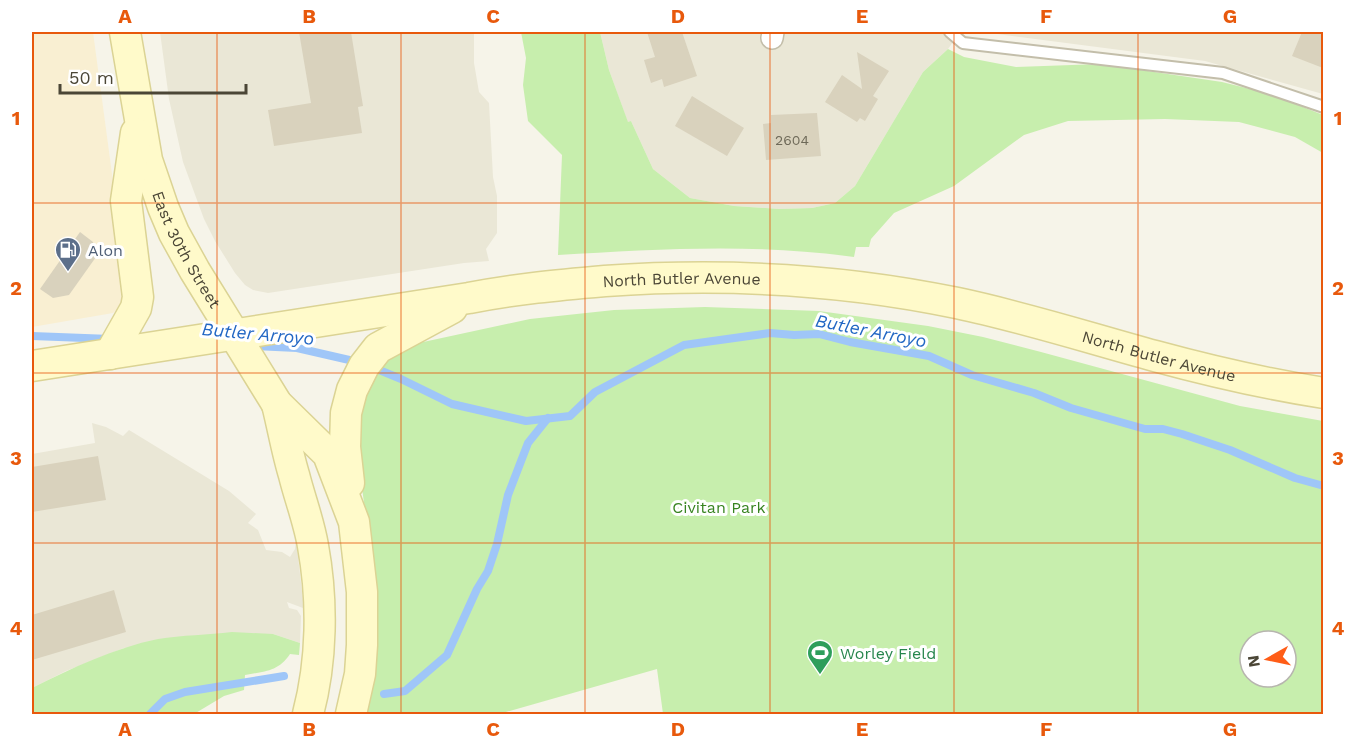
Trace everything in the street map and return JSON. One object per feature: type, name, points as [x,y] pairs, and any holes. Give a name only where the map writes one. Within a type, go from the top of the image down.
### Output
[{"type":"main road","name":"East 30th Street","points":[[125,32],[147,159],[163,207],[195,271],[277,404],[328,454],[354,522],[362,592],[362,645],[360,674],[351,714]]},
{"type":"main road","points":[[110,354],[136,308],[138,297],[126,201],[138,115]]},
{"type":"main road","name":"North Butler Avenue","points":[[32,366],[511,290],[660,278],[756,279],[834,284],[957,303],[1033,321],[1158,357],[1323,393]]},
{"type":"main road","points":[[354,522],[345,447],[346,412],[351,390],[364,366],[378,348],[470,298]]},
{"type":"main road","points":[[277,404],[313,544],[317,570],[318,648],[308,714]]},
{"type":"lane","points":[[950,32],[963,43],[1223,73],[1323,106]]},
{"type":"shaded area","points":[[32,32],[93,32],[127,286],[121,306],[113,313],[32,327]]},
{"type":"shaded area","points":[[160,32],[474,32],[474,63],[479,92],[489,103],[493,177],[497,196],[497,233],[486,249],[489,261],[268,293],[253,290],[245,285],[215,241],[204,219],[183,162],[169,99]]},
{"type":"shaded area","points":[[600,32],[960,32],[948,49],[923,72],[855,186],[835,203],[812,208],[779,209],[734,206],[690,198],[653,169],[631,121],[628,123],[609,70]]},
{"type":"shaded area","points":[[982,32],[1323,32],[1323,94],[1205,61]]},
{"type":"shaded area","points":[[92,423],[123,436],[129,430],[229,491],[256,514],[248,523],[258,530],[266,550],[282,552],[290,557],[295,549],[296,540],[305,617],[303,608],[287,602],[289,608],[297,610],[301,616],[300,643],[273,634],[124,648],[66,671],[32,688],[32,454],[95,443]]},
{"type":"green space","points":[[521,32],[600,32],[609,70],[628,122],[631,121],[653,169],[690,198],[734,206],[779,209],[812,208],[835,203],[855,186],[923,72],[948,49],[964,57],[1016,67],[1100,64],[1222,82],[1270,94],[1323,115],[1323,153],[1295,137],[1239,122],[1165,119],[1068,121],[1024,135],[954,186],[894,213],[871,239],[869,247],[856,247],[854,257],[743,249],[669,249],[558,255],[562,155],[528,121],[523,85],[526,58]]},
{"type":"green space","name":"Civitan Park","points":[[705,307],[819,311],[928,326],[983,337],[1240,406],[1323,421],[1323,714],[663,714],[657,669],[499,714],[366,714],[369,703],[373,568],[362,488],[356,411],[381,362],[414,344],[530,319],[614,310]]},
{"type":"green space","points":[[232,632],[273,634],[300,643],[299,655],[290,654],[276,668],[245,675],[244,690],[224,696],[194,714],[32,714],[32,688],[94,659],[158,639]]},
{"type":"building","points":[[299,32],[351,32],[363,106],[358,107],[362,133],[274,146],[268,110],[311,103]]},
{"type":"building","points":[[647,32],[682,32],[697,76],[664,87],[662,79],[651,83],[644,60],[655,57]]},
{"type":"building","points":[[1302,32],[1323,32],[1323,68],[1292,56]]},
{"type":"building","points":[[857,52],[889,71],[873,96],[878,99],[865,121],[860,118],[857,122],[825,102],[842,75],[862,89]]},
{"type":"building","points":[[692,96],[744,128],[727,156],[675,126]]},
{"type":"building","points":[[817,113],[821,156],[766,160],[763,124],[771,123],[771,115]]},
{"type":"building","name":"Alon","points":[[80,232],[93,242],[96,257],[69,295],[53,298],[40,289]]},
{"type":"building","points":[[98,456],[106,500],[32,512],[32,467]]},
{"type":"building","points":[[114,590],[126,632],[32,660],[32,615]]},
{"type":"waterway","name":"Butler Arroyo","points":[[372,367],[452,404],[526,421],[570,416],[595,392],[684,345],[770,333],[819,334],[929,356],[972,375],[1034,393],[1071,408],[1145,429],[1163,429],[1182,434],[1230,450],[1295,478],[1324,486]]},
{"type":"waterway","name":"Butler Arroyo","points":[[32,336],[111,339]]},
{"type":"waterway","name":"Butler Arroyo","points":[[252,346],[297,348],[358,362]]},
{"type":"waterway","points":[[384,694],[405,691],[447,655],[477,589],[488,571],[497,544],[508,495],[528,443],[548,418]]},
{"type":"waterway","points":[[150,714],[165,699],[185,692],[284,676]]},
{"type":"place","name":"Alon","points":[[68,273]]},
{"type":"place","name":"Worley Field","points":[[820,676]]}]
